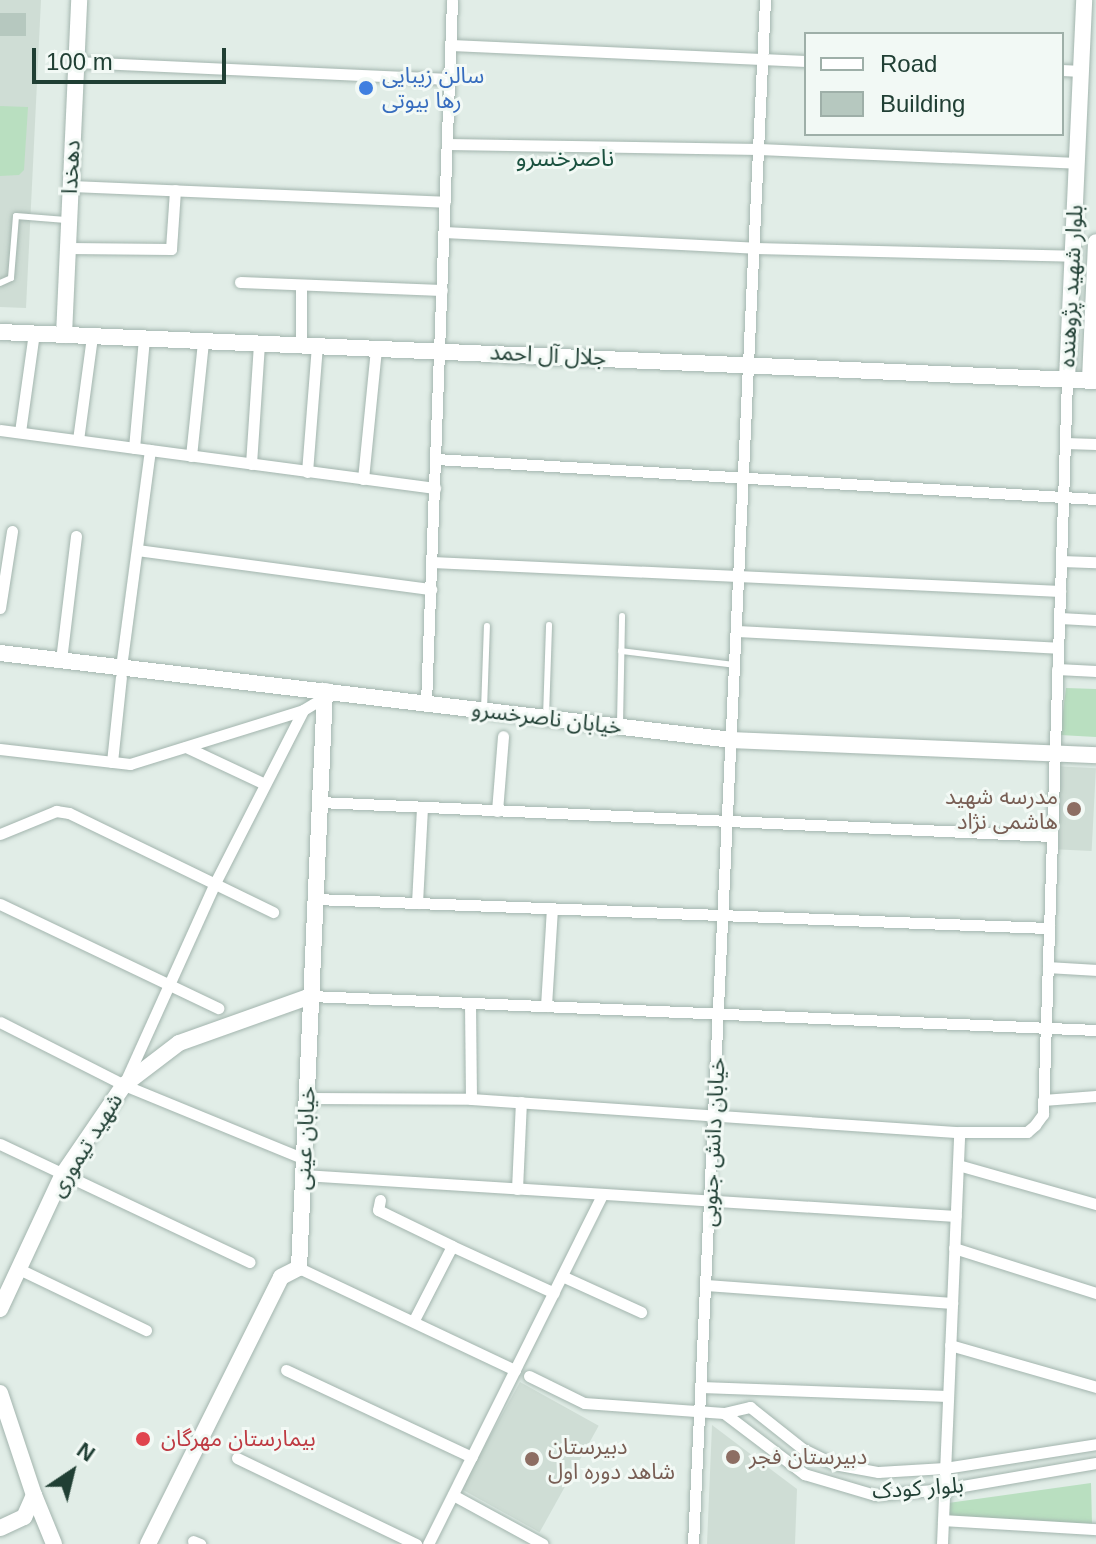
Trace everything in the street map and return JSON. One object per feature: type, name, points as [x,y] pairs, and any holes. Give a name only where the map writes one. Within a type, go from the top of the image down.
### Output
[{"type":"street","name":"دهخدا","points":[[64,335],[79,0]]},
{"type":"street","points":[[426,703],[452,0]]},
{"type":"street","name":"خیابان دانش جنوبی","points":[[693,1544],[765,0]]},
{"type":"street","name":"بلوار شهید پژوهنده","points":[[1067,379],[1084,0]]},
{"type":"street","points":[[451,45],[804,61]]},
{"type":"street","points":[[76,62],[450,79]]},
{"type":"street","points":[[1064,70],[1081,71]]},
{"type":"street","points":[[447,144],[759,149],[1077,163]]},
{"type":"street","points":[[71,186],[445,202]]},
{"type":"street","points":[[68,248],[171,249],[175,190]]},
{"type":"street","points":[[444,232],[755,248],[1073,256]]},
{"type":"street","name":"بلوار شهید پژوهنده","points":[[1093,380],[1096,242]]},
{"type":"street","points":[[240,282],[442,290]]},
{"type":"street","points":[[301,285],[309,346],[307,472]]},
{"type":"street","name":"جلال آل احمد","points":[[0,332],[1093,380]]},
{"type":"street","points":[[20,432],[34,333]]},
{"type":"street","points":[[78,440],[92,336]]},
{"type":"street","points":[[134,448],[144,338]]},
{"type":"street","points":[[191,456],[203,341]]},
{"type":"street","points":[[251,464],[259,343]]},
{"type":"street","points":[[363,479],[376,349]]},
{"type":"street","points":[[307,1098],[471,1099],[959,1132],[1027,1132],[1043,1114],[1067,379]]},
{"type":"street","points":[[0,430],[435,488]]},
{"type":"street","points":[[1065,443],[1096,444]]},
{"type":"street","points":[[112,762],[150,450]]},
{"type":"street","points":[[436,459],[1096,499]]},
{"type":"street","points":[[0,608],[12,531]]},
{"type":"street","points":[[61,660],[76,536]]},
{"type":"street","points":[[137,550],[431,589]]},
{"type":"street","points":[[1061,561],[1096,562]]},
{"type":"street","points":[[432,562],[1060,591]]},
{"type":"street","points":[[1060,618],[1096,620]]},
{"type":"street","points":[[737,631],[1058,648]]},
{"type":"street","name":"خیابان ناصرخسرو","points":[[0,653],[61,660],[121,672],[426,703],[732,740],[1096,755]]},
{"type":"street","points":[[1057,669],[1096,671]]},
{"type":"street","points":[[0,749],[130,764],[303,710],[325,694]]},
{"type":"street","name":"خیابان عینی","points":[[299,1268],[325,694]]},
{"type":"street","points":[[124,1085],[215,883],[303,710]]},
{"type":"street","points":[[497,811],[503,736]]},
{"type":"street","points":[[186,747],[265,784]]},
{"type":"street","points":[[320,802],[1052,836]]},
{"type":"street","points":[[417,903],[422,807]]},
{"type":"street","points":[[0,834],[56,811],[69,813],[273,912]]},
{"type":"street","points":[[316,899],[1049,928]]},
{"type":"street","points":[[0,904],[218,1008]]},
{"type":"street","points":[[546,1006],[552,909]]},
{"type":"street","points":[[1048,967],[1096,970]]},
{"type":"street","points":[[311,996],[1096,1030]]},
{"type":"street","name":"شهید تیموری","points":[[0,1309],[63,1174],[124,1085],[179,1043],[311,996]]},
{"type":"street","points":[[470,1003],[471,1099]]},
{"type":"street","points":[[0,1022],[124,1085],[303,1167],[601,1197],[956,1216]]},
{"type":"street","points":[[1043,1100],[1096,1096]]},
{"type":"street","points":[[517,1189],[521,1102]]},
{"type":"street","points":[[942,1544],[959,1132]]},
{"type":"street","points":[[0,1144],[250,1262]]},
{"type":"street","points":[[958,1165],[1096,1204]]},
{"type":"street","points":[[428,1544],[601,1197]]},
{"type":"street","points":[[380,1200],[378,1210],[554,1293]]},
{"type":"street","points":[[414,1320],[452,1246]]},
{"type":"street","points":[[954,1248],[1096,1293]]},
{"type":"street","points":[[148,1544],[281,1277],[299,1268],[515,1370]]},
{"type":"street","points":[[19,1269],[146,1330]]},
{"type":"street","points":[[562,1276],[641,1312]]},
{"type":"street","points":[[706,1285],[952,1303]]},
{"type":"street","points":[[950,1345],[1096,1387]]},
{"type":"street","points":[[286,1370],[472,1457]]},
{"type":"street","points":[[529,1376],[584,1403],[700,1408],[724,1413],[750,1407],[752,1389]]},
{"type":"street","points":[[701,1387],[948,1396]]},
{"type":"street","points":[[0,1393],[54,1544]]},
{"type":"street","name":"بلوار کودک","points":[[750,1407],[817,1456],[878,1472],[945,1468],[1096,1444]]},
{"type":"street","name":"بلوار کودک","points":[[724,1413],[804,1474],[875,1495],[945,1489],[1096,1463]]},
{"type":"street","points":[[1056,1451],[1060,1470]]},
{"type":"street","points":[[804,1474],[817,1456]]},
{"type":"street","points":[[237,1458],[416,1544]]},
{"type":"street","points":[[0,1528],[24,1517],[34,1495]]},
{"type":"street","points":[[453,1495],[543,1544]]},
{"type":"street","points":[[943,1520],[1096,1529]]},
{"type":"lane","points":[[0,283],[11,278],[16,216],[69,220]]},
{"type":"lane","points":[[620,726],[622,616]]},
{"type":"lane","points":[[546,718],[549,625]]},
{"type":"lane","points":[[484,710],[487,626]]},
{"type":"lane","points":[[621,651],[735,665]]},
{"type":"shaded area","points":[[0,0],[41,0],[26,308],[0,307]]},
{"type":"shaded area","name":"مدرسه شهید ه‍اشمی نژاد","points":[[1054,766],[1096,768],[1092,851],[1050,849]]},
{"type":"shaded area","name":"دبیرستان شاهد دوره اول","points":[[520,1382],[599,1426],[540,1532],[461,1489]]},
{"type":"shaded area","name":"دبیرستان فجر","points":[[712,1425],[797,1489],[795,1544],[707,1544]]},
{"type":"green space","points":[[0,106],[28,107],[24,170],[19,175],[0,176]]},
{"type":"green space","points":[[1066,688],[1096,689],[1096,737],[1060,735]]},
{"type":"green space","points":[[1091,1483],[1092,1524],[941,1517],[941,1504]]},
{"type":"building","points":[[0,13],[26,13],[26,36],[0,36]]},
{"type":"place","name":"سالن زیبایی رها بیوتی","points":[[366,88]]},
{"type":"place","name":"مدرسه شهید ه‍اشمی نژاد","points":[[1074,809]]},
{"type":"place","name":"بیمارستان مهرگان","points":[[143,1439]]},
{"type":"place","name":"دبیرستان فجر","points":[[733,1457]]},
{"type":"place","name":"دبیرستان شاهد دوره اول","points":[[532,1459]]},
{"type":"district","name":"ناصرخسرو","points":[[565,158]]}]
